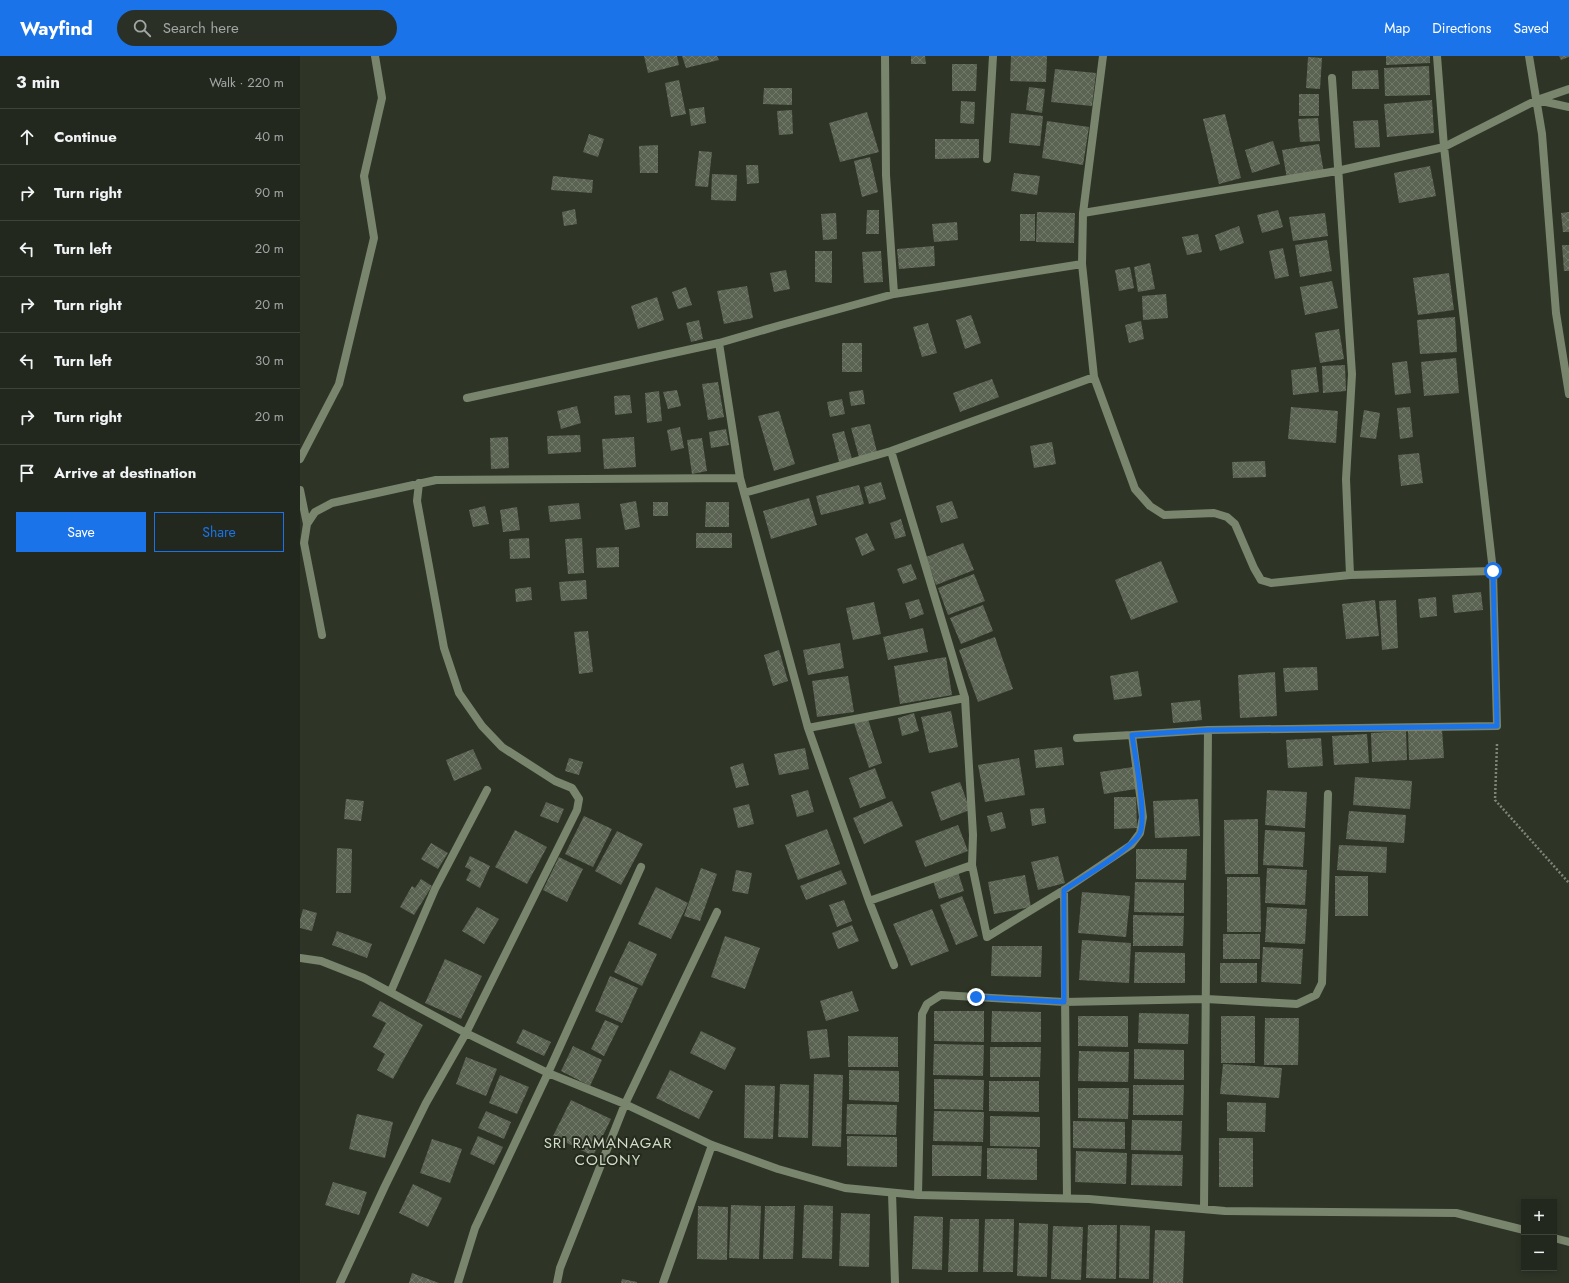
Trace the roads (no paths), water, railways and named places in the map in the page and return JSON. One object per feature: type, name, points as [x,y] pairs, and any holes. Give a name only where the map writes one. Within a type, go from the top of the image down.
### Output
[{"type":"street","points":[[300,459],[339,384],[374,238],[364,176],[382,98],[375,56]]},
{"type":"street","points":[[886,56],[886,175],[894,294]]},
{"type":"street","points":[[987,159],[993,56]]},
{"type":"street","points":[[1103,56],[1083,213],[1082,264],[1094,377],[1135,489],[1150,506],[1164,515],[1214,513],[1227,517],[1235,524],[1254,568],[1261,580],[1271,583],[1350,575],[1493,571]]},
{"type":"street","points":[[1077,738],[1208,730],[1497,726],[1493,571],[1444,147],[1437,56]]},
{"type":"street","points":[[1529,56],[1542,134],[1556,313],[1569,394]]},
{"type":"street","points":[[1332,78],[1352,374],[1346,479],[1350,575]]},
{"type":"street","points":[[1083,213],[1338,171],[1444,147],[1537,100],[1569,89]]},
{"type":"street","points":[[1537,100],[1569,107]]},
{"type":"street","points":[[467,398],[719,343],[894,294],[1082,264]]},
{"type":"street","points":[[719,343],[740,478],[808,728],[869,901],[894,964]]},
{"type":"street","points":[[744,493],[891,451],[1094,377]]},
{"type":"street","points":[[891,451],[965,698],[973,835],[972,865],[987,937],[1064,890],[1131,844],[1140,833],[1143,817],[1132,735]]},
{"type":"street","points":[[307,524],[315,512],[332,503],[436,480],[740,478]]},
{"type":"street","points":[[340,1283],[385,1186],[426,1103],[466,1033],[577,810],[579,799],[572,788],[555,781],[502,747],[482,726],[459,693],[444,648],[417,501],[419,483]]},
{"type":"street","points":[[300,490],[307,524],[304,542],[322,635]]},
{"type":"street","points":[[808,728],[965,698]]},
{"type":"street","points":[[1204,1209],[1208,730]]},
{"type":"street","points":[[390,992],[435,889],[487,790]]},
{"type":"street","points":[[918,1195],[922,1014],[927,1004],[941,995],[1064,1002],[1206,999],[1297,1004],[1316,996],[1322,983],[1328,794]]},
{"type":"street","points":[[869,901],[972,865]]},
{"type":"street","points":[[458,1283],[475,1228],[548,1073],[640,867]]},
{"type":"street","points":[[1064,890],[1067,1198]]},
{"type":"street","points":[[557,1283],[560,1268],[625,1104],[717,912]]},
{"type":"street","points":[[300,958],[321,961],[364,978],[466,1033],[548,1073],[625,1104],[712,1145],[778,1169],[845,1188],[918,1195],[1089,1198],[1225,1211],[1456,1213],[1521,1229]]},
{"type":"street","points":[[663,1283],[712,1145]]},
{"type":"street","points":[[892,1193],[895,1283]]},
{"type":"street","points":[[1557,1239],[1569,1242]]},
{"type":"district","name":"SRI RAMANAGAR COLONY","points":[[608,1152]]}]
